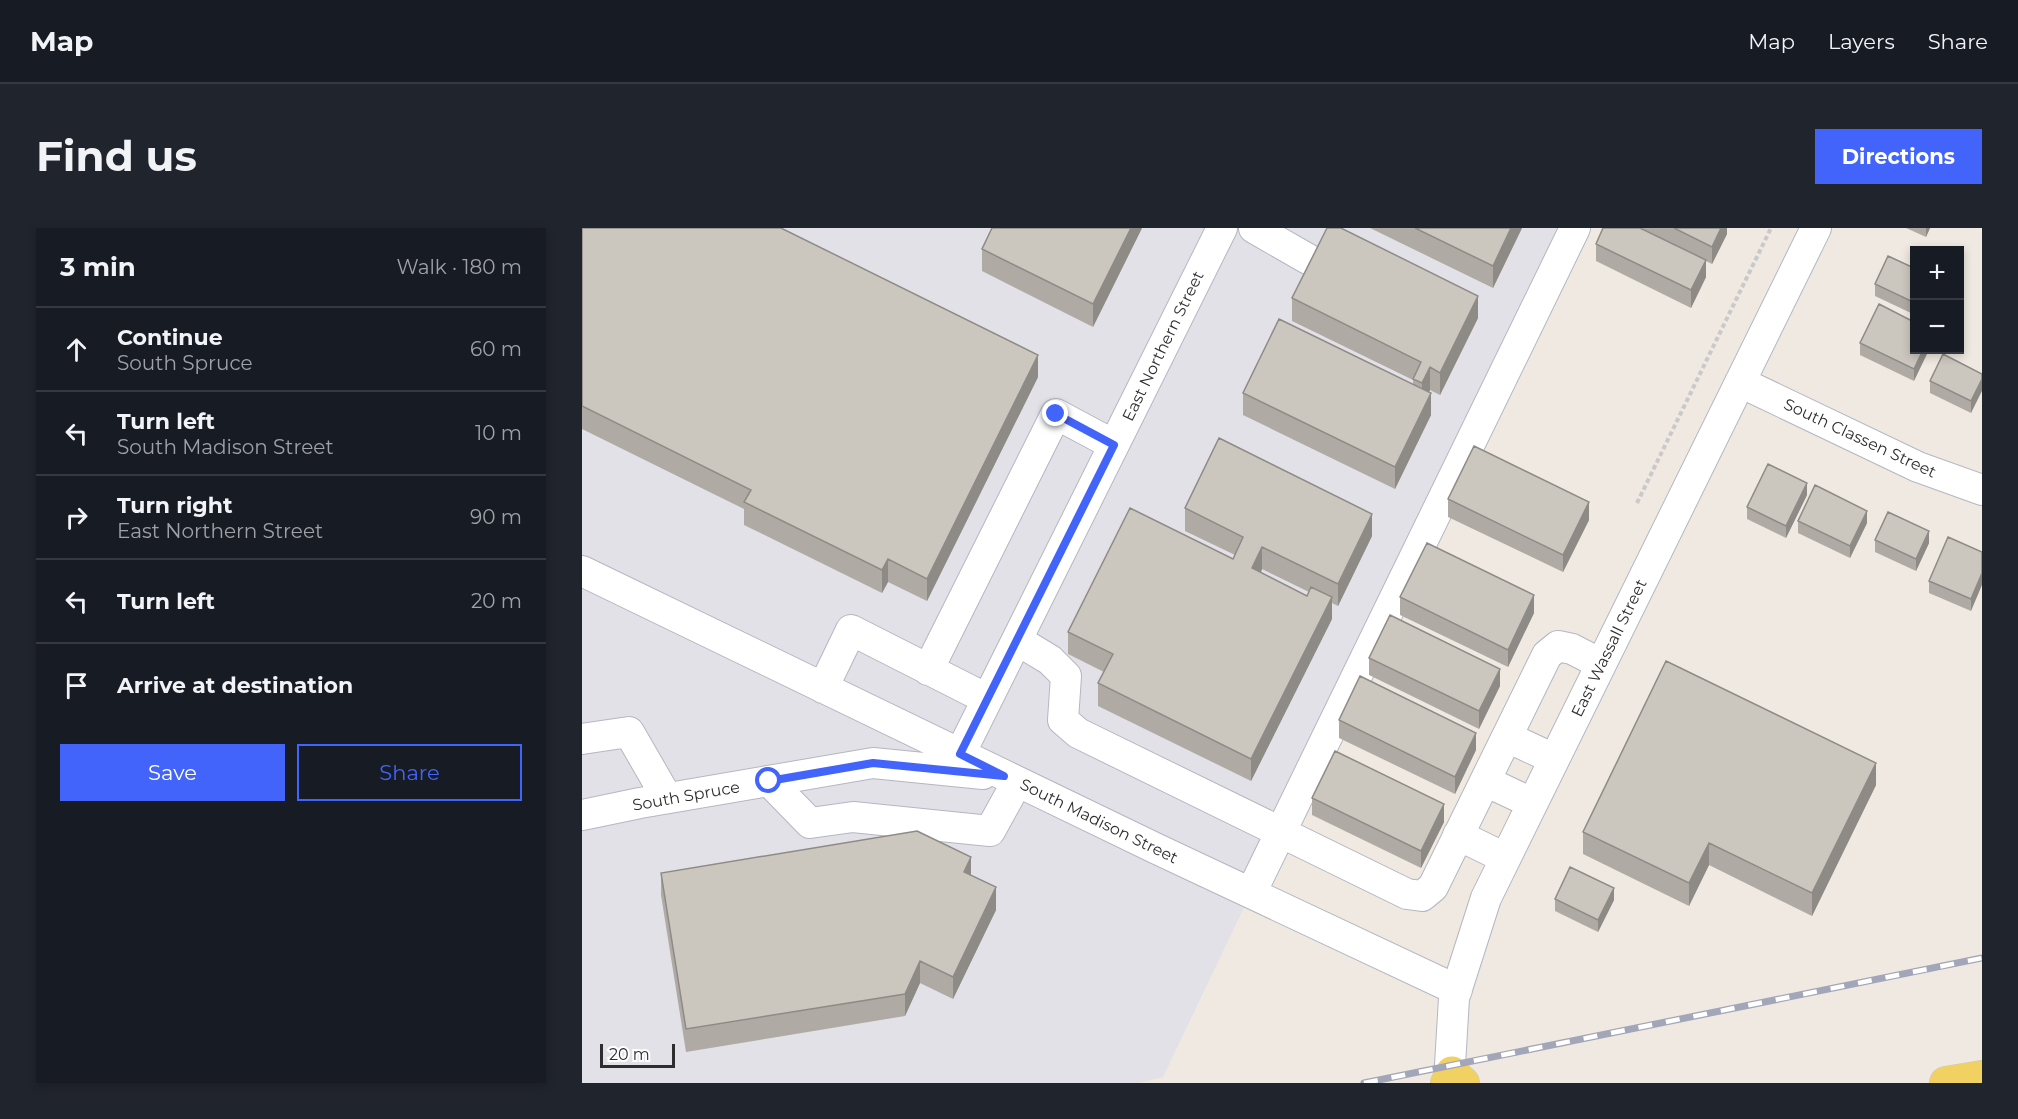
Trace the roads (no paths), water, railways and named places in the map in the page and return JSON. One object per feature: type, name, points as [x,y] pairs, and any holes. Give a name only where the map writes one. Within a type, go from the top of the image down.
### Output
[{"type":"main road","points":[[1946,1083],[1982,1077]]},
{"type":"street","name":"East Northern Street","points":[[960,754],[1222,228]]},
{"type":"street","points":[[1254,228],[1308,259]]},
{"type":"street","points":[[1251,893],[1575,228]]},
{"type":"street","name":"East Wassall Street","points":[[1454,1081],[1450,1065],[1454,998],[1486,898],[1816,228]]},
{"type":"street","name":"South Classen Street","points":[[1740,382],[1918,467],[1982,490]]},
{"type":"street","points":[[928,670],[1056,414],[1114,445]]},
{"type":"street","name":"South Madison Street","points":[[582,571],[1011,779],[1457,990]]},
{"type":"street","points":[[823,688],[851,630],[987,699]]},
{"type":"street","points":[[1017,640],[1050,660],[1066,676],[1063,720],[1078,734],[1407,894],[1422,896],[1433,887],[1547,655],[1558,646],[1572,649],[1601,664]]},
{"type":"street","points":[[582,739],[628,732],[667,798]]},
{"type":"street","points":[[1507,737],[1554,759]]},
{"type":"street","name":"South Spruce","points":[[582,815],[873,763],[1011,779]]},
{"type":"street","points":[[769,781],[810,823],[854,817],[913,821],[990,831],[1011,779]]},
{"type":"street","points":[[1485,781],[1532,803]]},
{"type":"street","points":[[1458,835],[1505,858]]},
{"type":"railway","points":[[1364,1083],[1982,958]]}]
